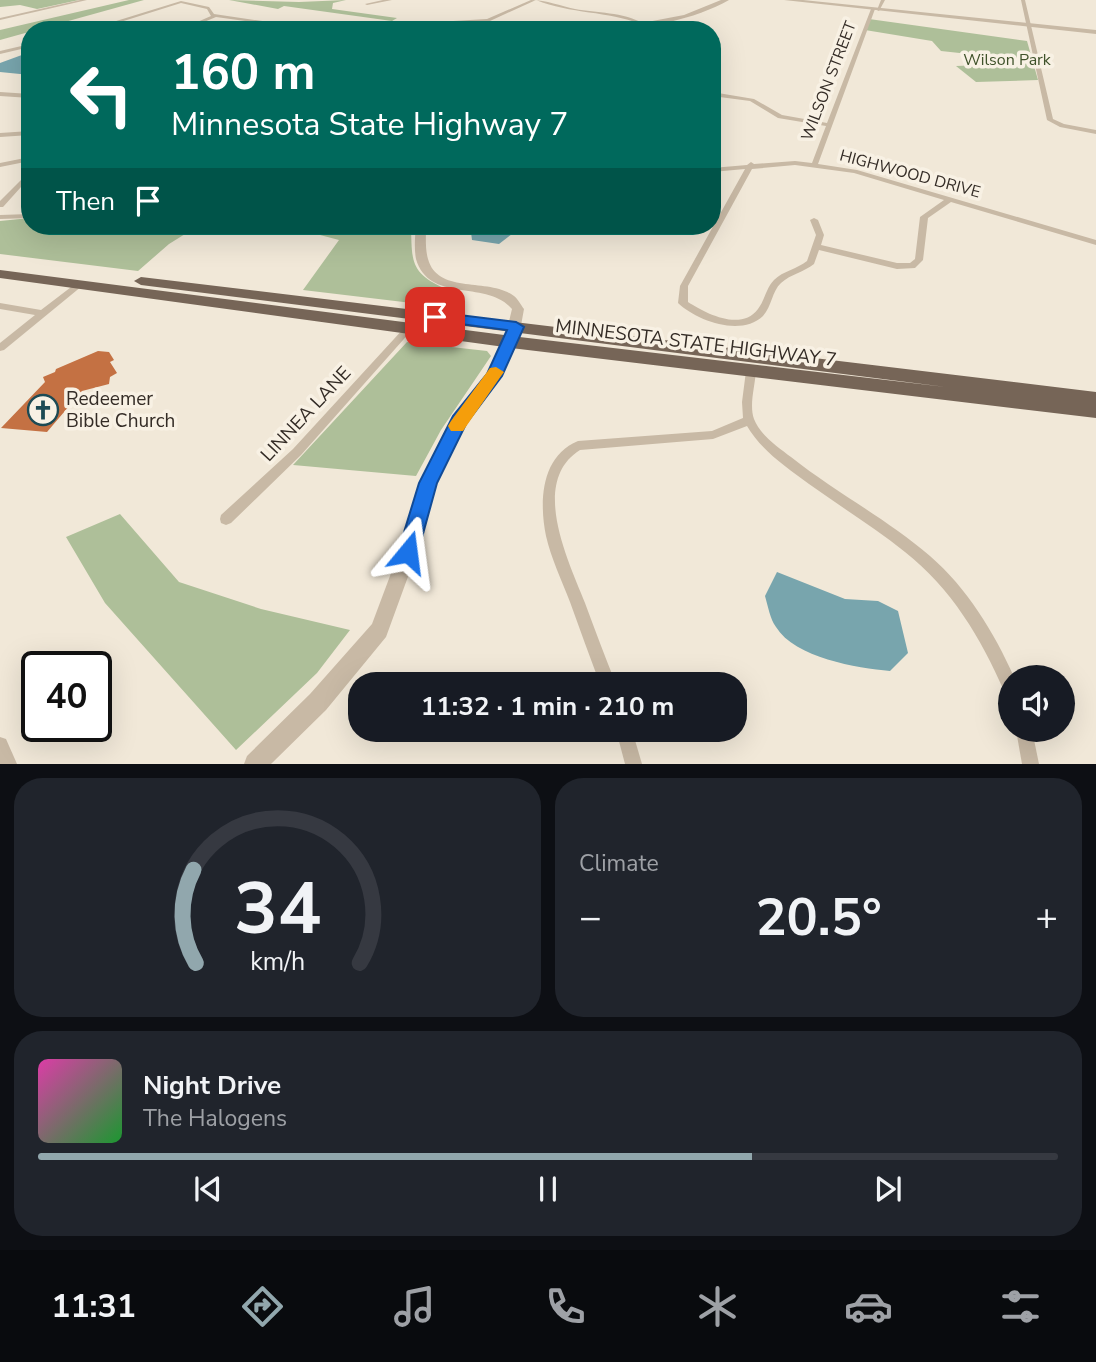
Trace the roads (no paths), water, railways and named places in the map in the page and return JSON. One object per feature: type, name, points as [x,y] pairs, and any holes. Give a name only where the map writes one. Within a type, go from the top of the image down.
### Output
[{"type":"main road","name":"MINNESOTA STATE HIGHWAY 7","points":[[0,264],[514,334],[751,372],[1096,411]]},
{"type":"main road","name":"MINNESOTA STATE HIGHWAY 7","points":[[0,274],[408,329],[514,334],[1096,399]]},
{"type":"street","points":[[0,19],[85,0]]},
{"type":"street","points":[[367,4],[390,0]]},
{"type":"street","points":[[471,21],[488,20],[536,0],[572,10],[636,21]]},
{"type":"street","points":[[651,21],[698,12],[726,0]]},
{"type":"street","points":[[787,0],[1096,32]]},
{"type":"street","name":"WILSON STREET","points":[[815,164],[876,9],[883,0]]},
{"type":"street","points":[[1023,0],[1050,120],[1096,132]]},
{"type":"street","points":[[119,21],[181,2],[208,8],[215,16]]},
{"type":"street","points":[[203,21],[215,16],[259,21]]},
{"type":"street","points":[[0,53],[21,48]]},
{"type":"street","points":[[0,94],[21,95]]},
{"type":"street","points":[[721,95],[752,100],[780,117],[829,125]]},
{"type":"street","points":[[0,135],[21,134]]},
{"type":"street","points":[[0,165],[21,161]]},
{"type":"street","points":[[721,219],[751,164]]},
{"type":"street","name":"HIGHWOOD DRIVE","points":[[721,169],[751,164],[815,164],[877,176],[1096,243]]},
{"type":"street","points":[[0,205],[21,183]]},
{"type":"street","points":[[817,247],[897,266],[912,267],[919,260],[924,217],[950,199]]},
{"type":"street","points":[[0,217],[21,216]]},
{"type":"street","points":[[712,235],[684,286],[682,303],[710,318],[736,321],[752,318],[764,306],[777,283],[811,262],[821,230],[814,220]]},
{"type":"street","points":[[255,764],[318,702],[379,630],[408,552],[428,483],[459,421],[494,376],[514,334],[518,309],[509,297],[457,286],[430,274],[421,258],[421,235]]},
{"type":"street","points":[[0,348],[79,284]]},
{"type":"street","points":[[0,306],[42,313]]},
{"type":"street","name":"LINNEA LANE","points":[[226,519],[297,452],[408,329]]},
{"type":"street","points":[[751,372],[749,420],[775,452],[900,538],[927,561],[975,617],[1001,665]]},
{"type":"street","points":[[603,672],[553,538],[549,513],[550,490],[559,458],[567,450],[578,446],[702,437],[749,420]]},
{"type":"street","points":[[628,742],[635,764]]},
{"type":"street","points":[[1026,742],[1031,764]]},
{"type":"street","points":[[0,745],[9,764]]},
{"type":"water","points":[[21,55],[21,74],[0,72],[0,63]]},
{"type":"water","points":[[471,235],[511,235],[499,244],[472,240]]},
{"type":"water","points":[[777,572],[845,599],[878,601],[898,611],[908,653],[890,671],[828,660],[797,647],[776,627],[768,608],[765,596]]},
{"type":"place","name":"Redeemer Bible Church","points":[[43,410]]},
{"type":"park label","name":"Wilson Park","points":[[1007,60]]}]
